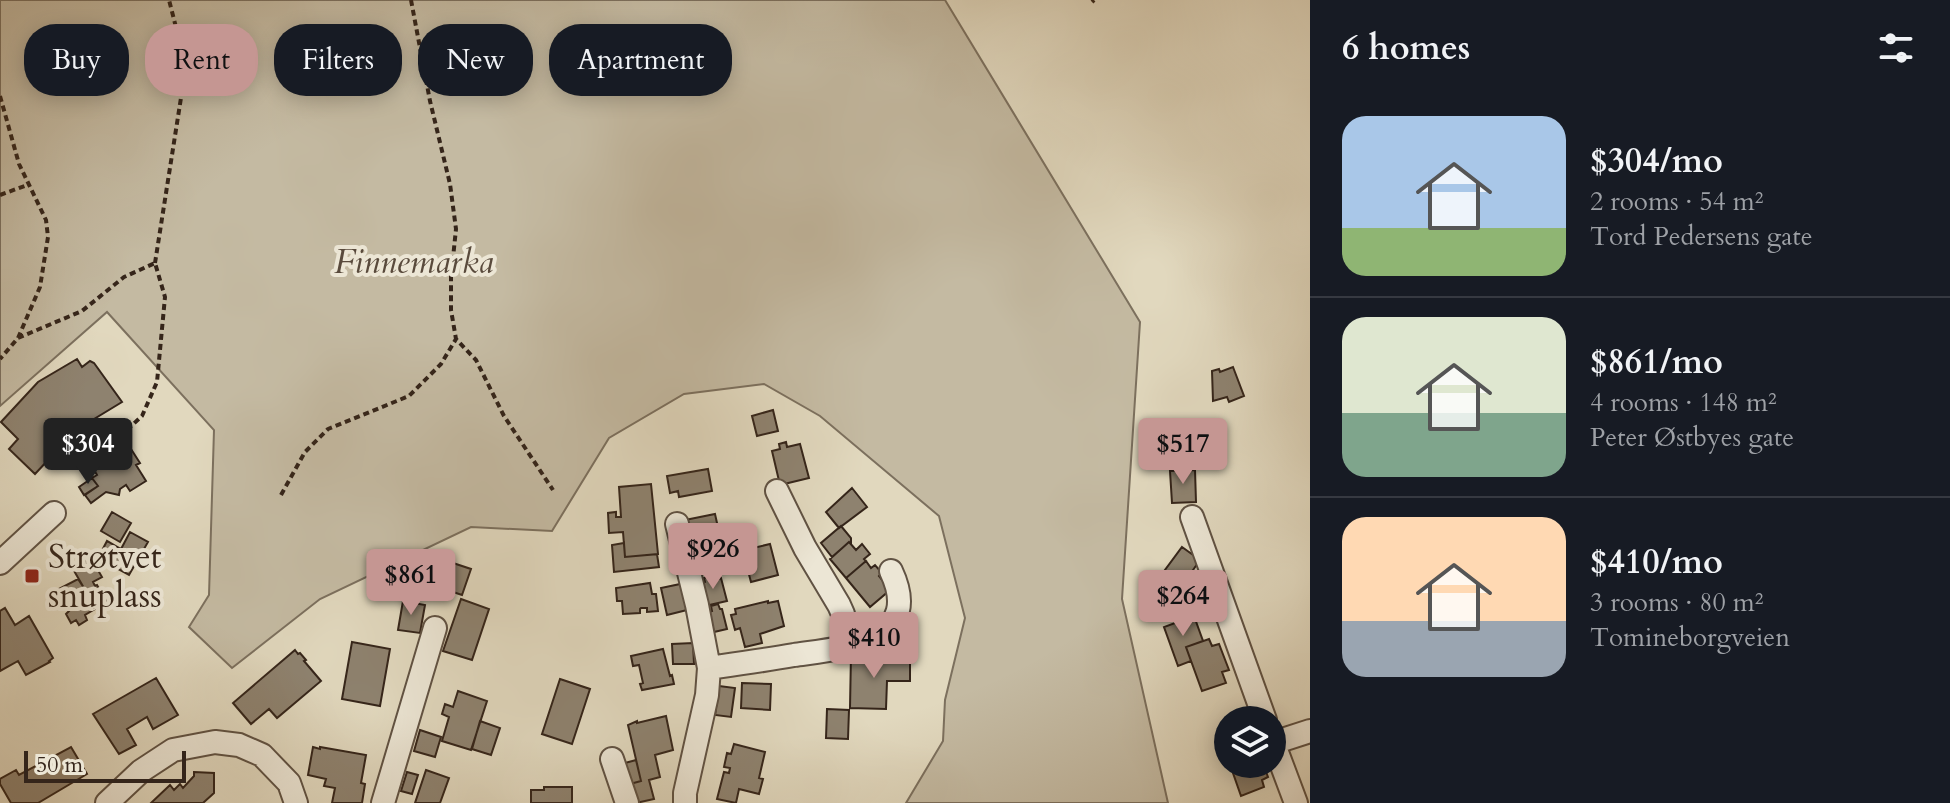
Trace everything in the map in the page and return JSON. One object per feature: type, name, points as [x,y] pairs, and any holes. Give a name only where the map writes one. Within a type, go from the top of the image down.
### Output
[{"type":"street","points":[[777,491],[843,614],[846,647]]},
{"type":"street","points":[[0,563],[54,513]]},
{"type":"street","points":[[1192,517],[1260,706]]},
{"type":"street","points":[[677,524],[709,668],[707,695],[685,803]]},
{"type":"street","points":[[709,668],[846,647],[878,636],[889,627],[900,605],[891,571]]},
{"type":"street","points":[[383,803],[435,628]]},
{"type":"street","points":[[1286,737],[1310,731]]},
{"type":"street","points":[[107,803],[141,771],[173,750],[215,742],[239,745],[262,755],[289,783],[296,803]]},
{"type":"street","points":[[612,759],[627,803]]},
{"type":"street","points":[[1286,776],[1296,803]]},
{"type":"path","points":[[128,429],[142,416],[157,382],[165,297],[155,263],[186,66],[169,0]]},
{"type":"path","points":[[411,0],[450,184],[456,229],[451,277],[451,310],[456,339],[476,360],[504,416],[553,490]]},
{"type":"path","points":[[0,96],[19,164],[46,220],[48,237],[40,287],[18,338],[0,359]]},
{"type":"path","points":[[0,195],[30,184]]},
{"type":"path","points":[[18,338],[82,311],[124,277],[155,263]]},
{"type":"path","points":[[281,495],[305,452],[328,429],[409,396],[441,364],[456,339]]},
{"type":"green space","name":"Finnemarka","points":[[0,0],[945,0],[1140,322],[1122,599],[1168,803],[906,803],[943,741],[945,700],[965,618],[939,516],[820,416],[764,384],[684,394],[609,438],[552,531],[471,527],[320,599],[232,668],[189,627],[209,595],[214,430],[107,312],[0,406]]},
{"type":"building","points":[[77,359],[82,367],[90,361],[94,363],[122,402],[76,430],[35,474],[9,449],[18,439],[1,422],[38,382]]},
{"type":"building","points":[[1233,367],[1244,396],[1229,402],[1227,397],[1213,401],[1212,371],[1219,369],[1220,372]]},
{"type":"building","points":[[773,410],[778,431],[757,436],[752,416]]},
{"type":"building","points":[[786,442],[787,447],[800,444],[809,478],[780,485],[772,451],[780,449],[779,444]]},
{"type":"building","points":[[131,449],[146,481],[130,491],[126,485],[120,489],[119,495],[106,492],[91,503],[85,495],[98,486],[92,478],[97,475],[94,470]]},
{"type":"building","points":[[708,469],[712,491],[679,497],[678,491],[670,493],[667,476]]},
{"type":"building","points":[[1195,470],[1196,502],[1172,503],[1170,471]]},
{"type":"building","points":[[92,478],[98,486],[84,495],[79,487]]},
{"type":"building","points":[[651,484],[658,554],[625,557],[623,532],[609,533],[608,513],[616,512],[616,517],[621,517],[619,487]]},
{"type":"building","points":[[852,488],[867,507],[839,528],[826,512]]},
{"type":"building","points":[[112,512],[131,523],[120,542],[101,531]]},
{"type":"building","points":[[715,514],[721,541],[691,548],[685,520]]},
{"type":"building","points":[[841,526],[851,538],[851,544],[849,542],[832,557],[821,543]]},
{"type":"building","points":[[130,532],[148,542],[129,575],[98,558],[107,541],[121,549]]},
{"type":"building","points":[[849,542],[856,550],[862,544],[870,554],[846,578],[830,559]]},
{"type":"building","points":[[624,543],[625,557],[657,554],[659,567],[614,572],[612,545]]},
{"type":"building","points":[[770,544],[778,575],[751,582],[747,567],[741,569],[739,560],[754,552],[753,548]]},
{"type":"building","points":[[1182,547],[1200,560],[1186,580],[1190,582],[1185,589],[1162,574]]},
{"type":"building","points":[[91,558],[102,577],[93,582],[107,602],[85,615],[87,620],[79,625],[76,620],[71,623],[66,614],[69,611],[57,590],[78,579],[84,588],[73,569]]},
{"type":"building","points":[[866,561],[871,568],[875,565],[882,573],[879,576],[890,590],[870,607],[846,578]]},
{"type":"building","points":[[450,562],[471,569],[462,595],[441,588]]},
{"type":"building","points":[[714,576],[715,580],[721,578],[727,601],[705,606],[700,584],[705,582],[704,578]]},
{"type":"building","points":[[650,583],[652,594],[656,594],[658,611],[647,612],[647,608],[641,608],[640,613],[623,614],[622,601],[617,601],[616,588]]},
{"type":"building","points":[[685,583],[691,609],[667,615],[661,588]]},
{"type":"building","points":[[461,599],[489,609],[472,660],[443,651]]},
{"type":"building","points":[[403,601],[425,605],[420,633],[398,630]]},
{"type":"building","points":[[778,601],[784,626],[760,634],[762,643],[745,647],[740,628],[735,630],[731,615],[736,614],[735,609]]},
{"type":"building","points":[[718,604],[727,629],[714,632],[709,612],[712,611],[711,606]]},
{"type":"building","points":[[5,608],[15,625],[29,616],[53,658],[50,662],[26,675],[18,661],[0,671],[0,611]]},
{"type":"building","points":[[1194,616],[1203,641],[1186,647],[1191,661],[1178,666],[1164,627]]},
{"type":"building","points":[[1209,639],[1212,646],[1219,644],[1229,670],[1222,672],[1226,683],[1202,691],[1186,647]]},
{"type":"building","points":[[352,642],[390,649],[380,706],[342,699]]},
{"type":"building","points":[[693,643],[694,664],[673,664],[672,644]]},
{"type":"building","points":[[663,649],[674,684],[642,690],[639,665],[633,666],[631,656]]},
{"type":"building","points":[[295,650],[321,681],[277,718],[269,709],[251,724],[233,703]]},
{"type":"building","points":[[851,654],[887,655],[887,662],[910,662],[910,681],[887,681],[886,709],[850,708]]},
{"type":"building","points":[[156,678],[178,715],[153,729],[147,717],[127,729],[136,745],[119,754],[93,714]]},
{"type":"building","points":[[560,679],[590,689],[572,744],[542,734]]},
{"type":"building","points":[[742,683],[771,684],[770,710],[741,708]]},
{"type":"building","points":[[719,686],[735,688],[731,717],[715,715]]},
{"type":"building","points":[[458,691],[487,701],[471,750],[442,741],[449,717],[442,714],[445,704],[453,707]]},
{"type":"building","points":[[827,709],[849,710],[848,739],[826,738]]},
{"type":"building","points":[[666,716],[673,750],[655,755],[660,777],[649,780],[654,799],[636,803],[630,784],[641,781],[628,725]]},
{"type":"building","points":[[480,721],[500,728],[491,755],[472,749]]},
{"type":"building","points":[[420,730],[441,737],[435,757],[414,751]]},
{"type":"building","points":[[734,744],[765,752],[759,794],[739,789],[736,803],[717,799],[724,772],[729,773],[730,768],[724,767],[727,753],[731,754]]},
{"type":"building","points":[[71,747],[87,774],[38,803],[11,803],[0,779],[16,770],[19,775]]},
{"type":"building","points":[[313,747],[366,755],[361,783],[365,784],[362,803],[332,803],[335,788],[324,786],[326,779],[308,775]]},
{"type":"building","points":[[636,760],[641,781],[630,784],[625,763]]},
{"type":"building","points":[[426,770],[449,778],[440,803],[415,803]]},
{"type":"building","points":[[194,772],[214,773],[214,793],[203,803],[151,803],[170,785],[174,790],[180,784],[183,788]]},
{"type":"building","points":[[407,772],[418,775],[412,794],[401,791]]},
{"type":"building","points":[[1235,778],[1266,778],[1262,780],[1264,787],[1241,796]]},
{"type":"building","points":[[544,787],[572,787],[572,803],[531,803],[531,790],[544,790]]},
{"type":"place","name":"Strøtvet snuplass","points":[[32,576]]}]
